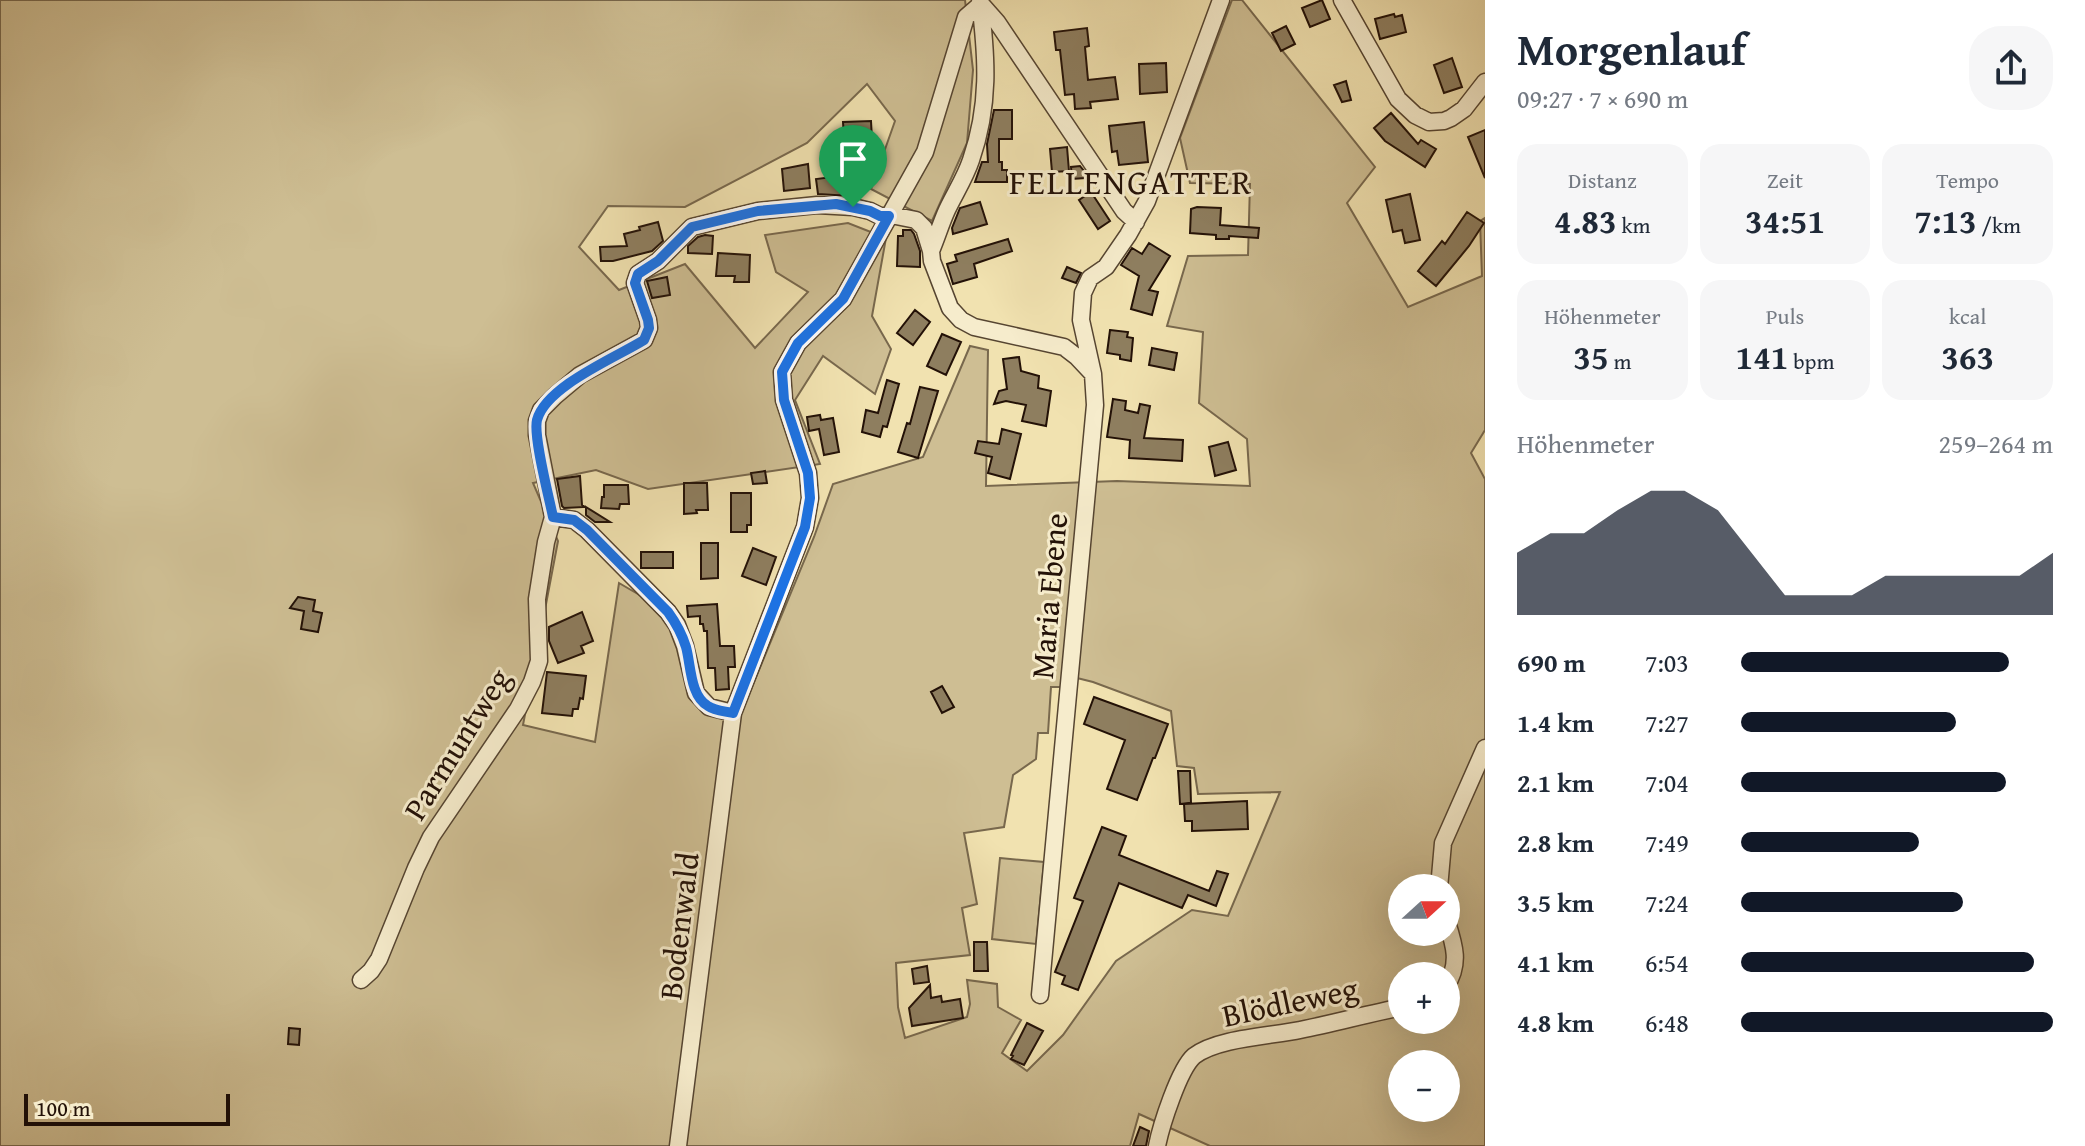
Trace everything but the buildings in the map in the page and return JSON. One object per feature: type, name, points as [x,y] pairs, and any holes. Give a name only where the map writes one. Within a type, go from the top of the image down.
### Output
[{"type":"street","name":"Maria Ebene","points":[[1040,995],[1095,405],[1093,374],[1081,320],[1083,293],[1090,278],[1106,267],[1136,222],[1157,175],[1221,0]]},
{"type":"street","points":[[1342,0],[1398,99],[1415,115],[1429,122],[1451,118],[1464,109],[1485,82]]},
{"type":"street","points":[[980,2],[997,22],[1124,211],[1136,222]]},
{"type":"street","points":[[980,2],[966,17],[925,152],[889,216],[843,299],[798,343],[782,372],[784,400],[808,473],[810,498],[805,527],[733,713],[709,707],[696,693],[685,646],[668,612],[587,530],[574,520],[553,517],[537,435],[541,410],[580,375],[644,340],[649,328],[635,283],[638,274],[658,261],[692,227],[737,215],[836,204],[880,216],[889,216],[916,220],[924,228],[932,261],[950,308],[961,320],[974,327],[1064,347],[1093,374]]},
{"type":"street","points":[[931,251],[947,209],[972,160],[980,128],[986,97],[987,61],[980,2]]},
{"type":"street","name":"Parmuntweg","points":[[361,980],[379,959],[431,837],[518,709],[532,682],[539,661],[537,599],[553,517]]},
{"type":"street","name":"Bodenwald","points":[[678,1146],[733,713]]},
{"type":"street","points":[[1440,874],[1443,843],[1485,748]]},
{"type":"street","name":"Blödleweg","points":[[1157,1146],[1175,1090],[1193,1057],[1217,1044],[1388,1010]]},
{"type":"shaded area","points":[[0,0],[965,0],[973,70],[967,143],[932,221],[871,189],[895,121],[867,84],[807,143],[685,207],[608,206],[579,247],[619,290],[685,264],[755,348],[808,292],[776,272],[765,235],[848,223],[886,238],[872,316],[891,349],[875,394],[823,356],[795,400],[820,464],[648,489],[596,470],[533,483],[558,541],[523,725],[595,742],[619,583],[684,621],[704,696],[742,711],[833,484],[923,457],[970,346],[988,350],[986,486],[1117,481],[1250,486],[1247,439],[1199,403],[1203,332],[1167,326],[1188,256],[1248,255],[1250,184],[1190,183],[1180,138],[1232,0],[1242,0],[1375,167],[1347,203],[1408,307],[1482,276],[1480,221],[1485,218],[1485,430],[1471,453],[1485,479],[1485,1146],[1210,1146],[1139,1114],[1130,1146],[0,1146]],"holes":[[[1065,675],[1171,711],[1177,766],[1194,768],[1198,794],[1280,792],[1228,916],[1192,910],[1116,961],[1063,1035],[1027,1071],[1002,1053],[1021,1020],[998,1007],[997,984],[967,980],[970,1004],[967,1017],[905,1038],[898,1007],[896,963],[970,955],[962,908],[977,904],[964,833],[1004,827],[1013,775],[1036,759],[1038,733],[1048,733],[1051,687],[1062,687]]]},
{"type":"shaded area","points":[[1000,858],[1044,862],[1036,944],[992,939]]},
{"type":"district","name":"FELLENGATTER","points":[[1131,182]]},
{"type":"route","points":[[836,204],[853,207],[889,216],[843,299],[798,343],[782,372],[784,400],[808,473],[810,498],[805,527],[733,713],[721,711],[709,707],[696,693],[685,646],[668,612],[587,530],[574,520],[553,517],[537,421],[541,410],[580,375],[644,340],[649,328],[635,283],[638,274],[658,261],[692,227],[758,211],[836,204]]}]
